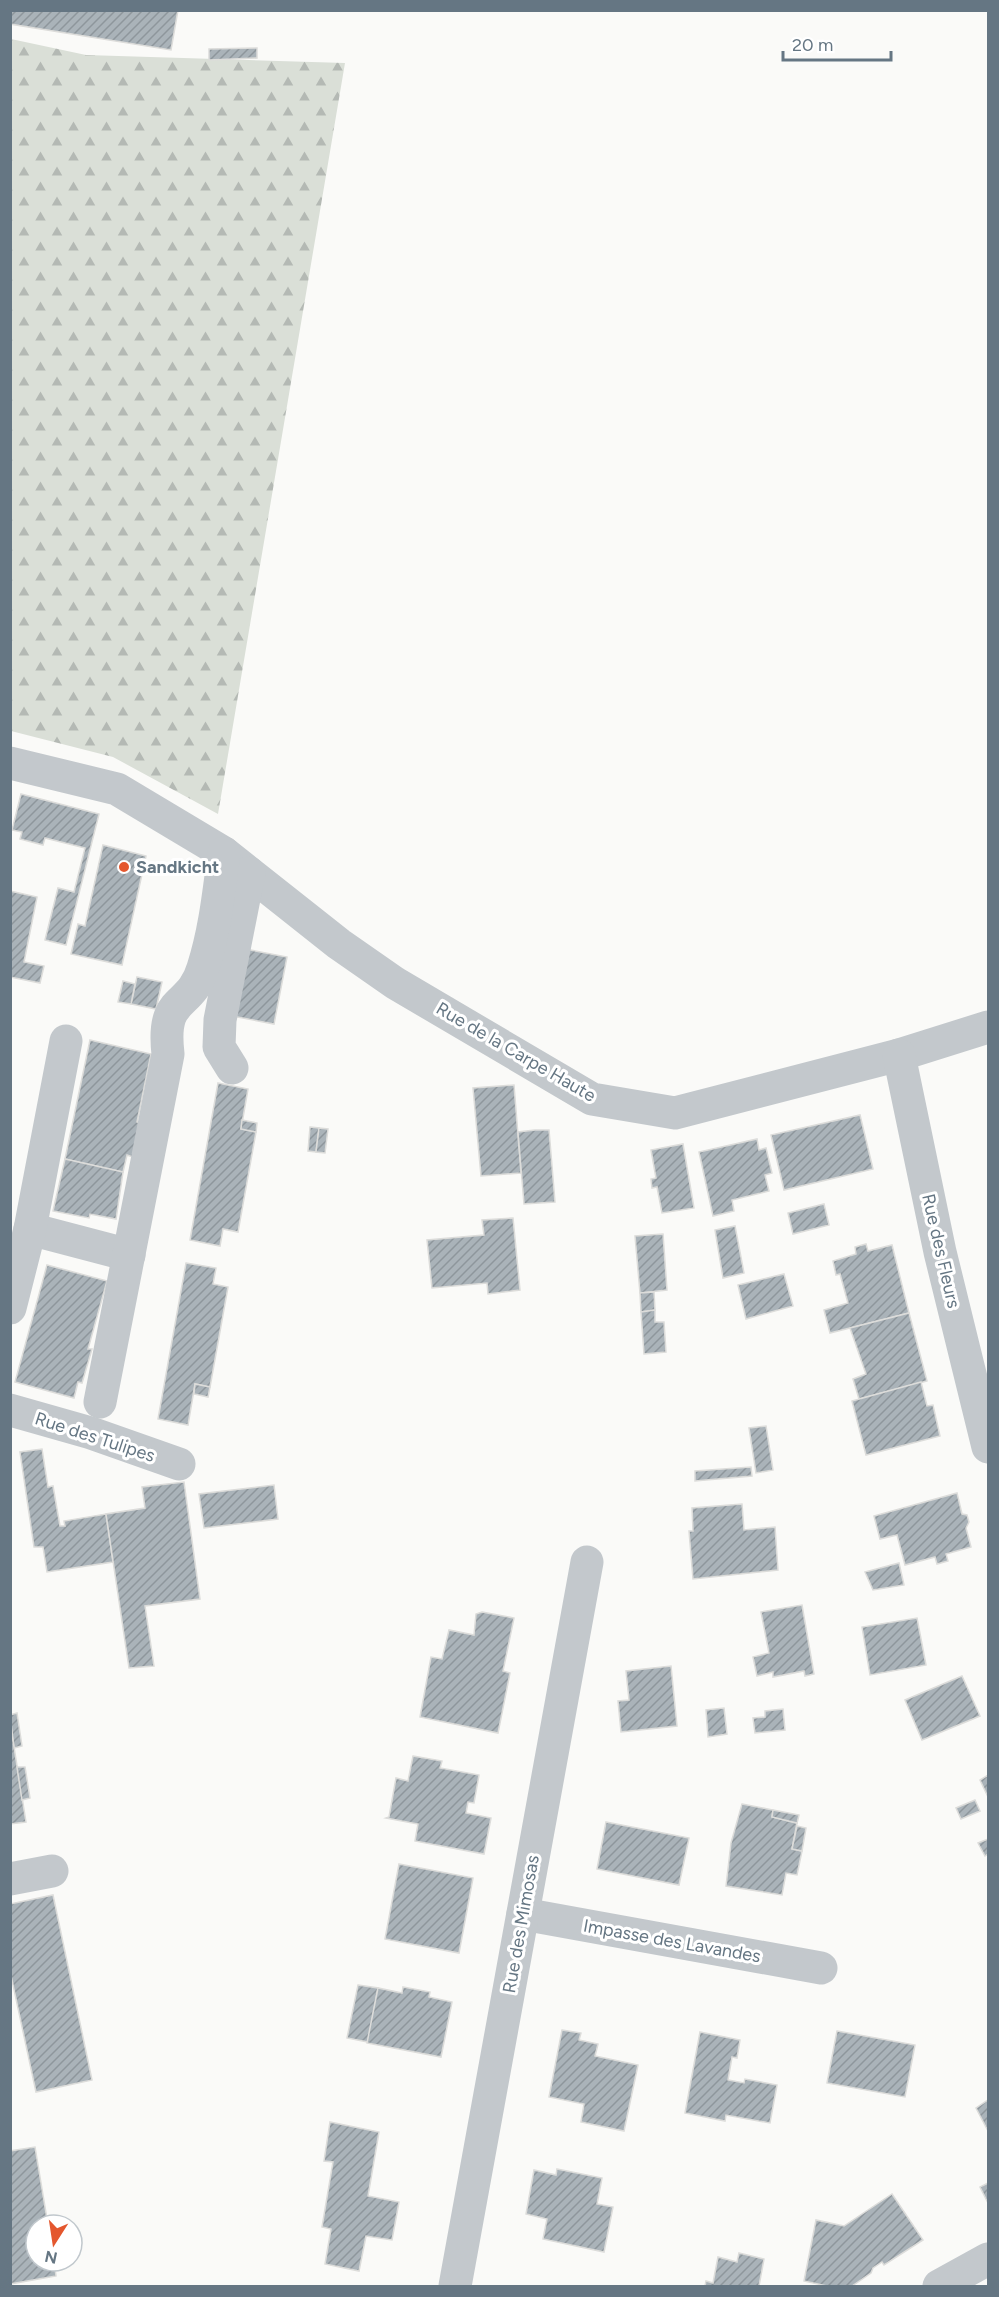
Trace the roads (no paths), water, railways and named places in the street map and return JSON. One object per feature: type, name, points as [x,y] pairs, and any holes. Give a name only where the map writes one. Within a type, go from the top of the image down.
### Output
[{"type":"street","name":"Rue de la Carpe Haute","points":[[10,763],[117,789],[224,853],[339,944],[395,982],[592,1099],[675,1113],[898,1055],[988,1027]]},
{"type":"street","points":[[100,1402],[168,1054],[165,1029],[171,1010],[194,987],[203,971],[211,939],[224,853]]},
{"type":"street","points":[[232,1068],[219,1047],[220,1020],[249,873]]},
{"type":"street","points":[[10,1308],[30,1229],[66,1041]]},
{"type":"street","name":"Rue des Fleurs","points":[[898,1055],[940,1252],[988,1447]]},
{"type":"street","points":[[30,1229],[129,1255]]},
{"type":"street","name":"Rue des Tulipes","points":[[10,1410],[91,1433],[179,1464]]},
{"type":"street","name":"Rue des Mimosas","points":[[455,2286],[587,1562]]},
{"type":"street","points":[[10,1879],[52,1871]]},
{"type":"street","name":"Impasse des Lavandes","points":[[523,1914],[821,1968]]},
{"type":"street","points":[[939,2286],[988,2259]]},
{"type":"place","name":"Sandkicht","points":[[124,867]]}]
